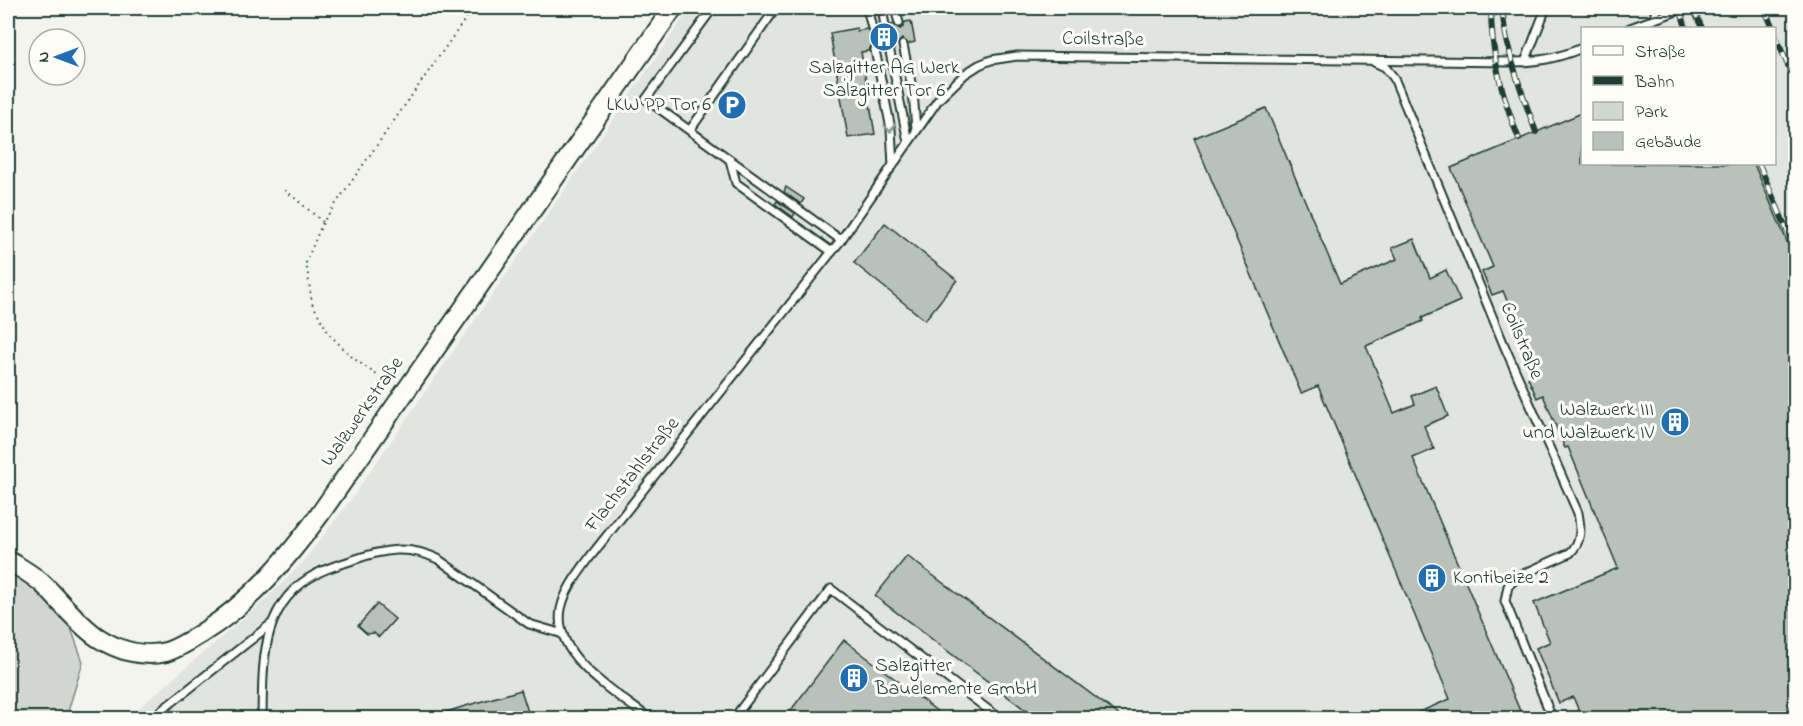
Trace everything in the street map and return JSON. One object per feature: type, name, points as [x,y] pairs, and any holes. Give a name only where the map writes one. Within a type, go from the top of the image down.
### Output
[{"type":"street","name":"Walzwerkstraße","points":[[8,560],[42,584],[96,637],[123,650],[150,654],[181,646],[241,605],[283,563],[326,505],[672,8]]},
{"type":"lane","points":[[713,8],[646,99],[841,240]]},
{"type":"lane","points":[[690,130],[776,8]]},
{"type":"lane","points":[[867,8],[872,28]]},
{"type":"lane","points":[[882,8],[885,26]]},
{"type":"lane","points":[[896,8],[899,23]]},
{"type":"lane","points":[[1525,62],[1546,8]]},
{"type":"lane","points":[[1654,18],[1656,8]]},
{"type":"lane","points":[[1632,27],[1685,8]]},
{"type":"lane","points":[[903,45],[913,92],[916,129]]},
{"type":"lane","points":[[890,47],[908,142]]},
{"type":"lane","name":"Coilstraße","points":[[893,166],[916,129],[938,100],[964,74],[991,60],[1017,56],[1052,55],[1525,62],[1559,58],[1581,48]]},
{"type":"lane","points":[[875,50],[891,129],[893,166]]},
{"type":"lane","name":"Coilstraße","points":[[1362,60],[1377,62],[1394,78],[1504,345],[1578,513],[1581,533],[1576,547],[1570,553],[1519,576],[1508,586],[1504,601],[1552,718]]},
{"type":"lane","points":[[730,160],[736,183],[832,252]]},
{"type":"lane","name":"Flachstahlstraße","points":[[649,718],[586,669],[576,658],[563,634],[561,609],[574,580],[832,252],[893,166]]},
{"type":"lane","points":[[262,718],[263,661],[271,624],[278,610],[288,596],[319,572],[362,557],[393,550],[410,549],[438,559],[529,624],[563,634]]},
{"type":"lane","points":[[734,718],[831,590],[999,718]]},
{"type":"lane","points":[[152,718],[271,624]]},
{"type":"path","points":[[402,394],[353,358],[329,334],[312,303],[306,262],[323,222],[473,8]]},
{"type":"path","points":[[285,190],[323,222]]},
{"type":"shaded area","points":[[690,8],[1795,8],[1795,718],[127,718],[266,599],[302,563],[347,505]]},
{"type":"green space","points":[[8,561],[62,603],[83,662],[66,718],[8,718]]},
{"type":"building","points":[[911,21],[915,42],[908,44],[902,39],[895,46],[888,41],[884,48],[880,49],[874,44],[869,51],[861,52],[875,134],[848,138],[830,33],[857,28],[857,31],[867,29],[873,34],[878,27],[886,31],[894,24],[900,29],[905,22]]},
{"type":"building","points":[[1266,108],[1340,284],[1397,259],[1392,248],[1414,239],[1430,278],[1446,270],[1460,301],[1422,318],[1423,321],[1366,346],[1394,413],[1415,404],[1412,396],[1436,386],[1448,416],[1424,426],[1434,449],[1413,458],[1523,718],[1405,718],[1450,699],[1318,386],[1301,393],[1194,138]]},
{"type":"building","name":"Walzwerk III und Walzwerk IV","points":[[1581,113],[1581,165],[1754,165],[1791,251],[1796,249],[1796,718],[1582,718],[1573,697],[1559,703],[1536,648],[1550,642],[1534,603],[1618,568],[1568,447],[1565,448],[1543,395],[1537,398],[1528,378],[1534,375],[1528,360],[1531,359],[1503,291],[1492,295],[1482,272],[1493,267],[1451,168]]},
{"type":"building","points":[[786,187],[804,199],[801,204],[784,192]]},
{"type":"building","points":[[777,201],[795,213],[793,217],[775,204]]},
{"type":"building","points":[[885,223],[957,280],[925,320],[854,263]]},
{"type":"building","points":[[907,556],[1123,718],[1036,718],[875,596]]},
{"type":"building","points":[[377,604],[395,619],[379,637],[374,633],[367,634],[358,626]]},
{"type":"building","name":"Salzgitter Bauelemente GmbH","points":[[844,640],[946,718],[785,718]]},
{"type":"building","points":[[521,690],[530,718],[434,718],[434,716]]},
{"type":"railway","points":[[1491,8],[1493,42],[1499,75],[1507,107],[1519,139]]},
{"type":"railway","points":[[1502,8],[1511,55],[1536,132]]},
{"type":"railway","points":[[1680,8],[1686,27]]},
{"type":"railway","points":[[1693,8],[1702,27]]},
{"type":"railway","points":[[1764,8],[1773,27]]},
{"type":"railway","points":[[1776,38],[1796,84]]},
{"type":"railway","points":[[1759,165],[1795,249]]},
{"type":"place","name":"Salzgitter AG Werk Salzgitter Tor 6","points":[[884,37]]},
{"type":"place","name":"LKW PP Tor 6","points":[[732,105]]},
{"type":"place","name":"Walzwerk III und Walzwerk IV","points":[[1675,422]]},
{"type":"place","name":"Kontibeize 2","points":[[1432,578]]},
{"type":"place","name":"Salzgitter Bauelemente GmbH","points":[[854,678]]}]
